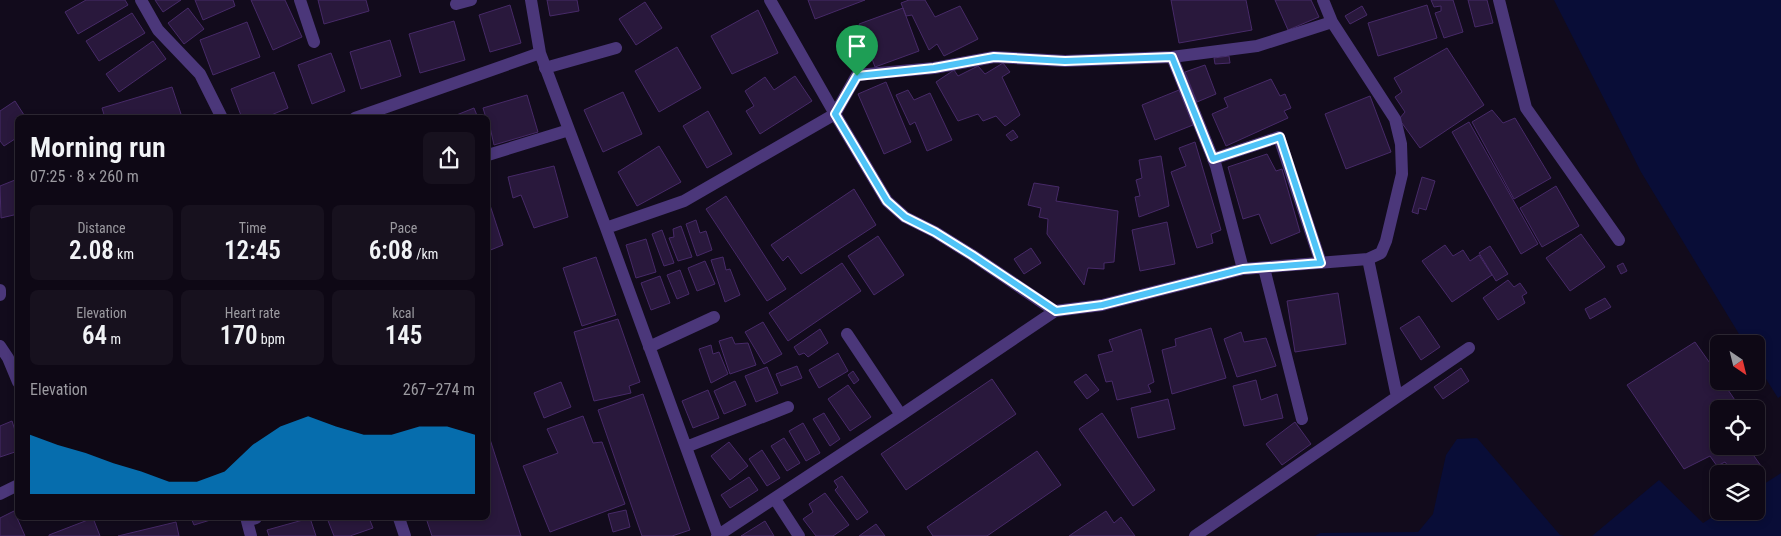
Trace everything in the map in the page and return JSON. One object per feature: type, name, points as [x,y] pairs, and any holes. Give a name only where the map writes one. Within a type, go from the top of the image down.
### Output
[{"type":"street","points":[[141,0],[158,30],[200,74],[220,115]]},
{"type":"street","points":[[300,0],[314,42]]},
{"type":"street","points":[[456,4],[471,0]]},
{"type":"street","points":[[530,0],[540,54],[606,228],[718,536],[1056,311],[1102,305],[1243,269],[1368,259],[1381,253],[1386,241],[1402,174],[1401,144],[1395,119],[1332,22],[1323,0]]},
{"type":"street","points":[[770,0],[887,201],[905,217],[935,232],[972,255],[1056,311]]},
{"type":"street","points":[[1499,0],[1526,108],[1619,240]]},
{"type":"street","points":[[606,228],[684,201],[835,114],[857,76],[934,68],[994,57],[1065,61],[1172,57],[1257,46],[1332,22]]},
{"type":"street","points":[[545,68],[616,48]]},
{"type":"street","points":[[364,115],[540,54]]},
{"type":"street","points":[[1172,57],[1213,159],[1243,269]]},
{"type":"street","points":[[490,154],[569,130]]},
{"type":"street","points":[[1213,159],[1280,137],[1321,263]]},
{"type":"street","points":[[1368,259],[1397,397]]},
{"type":"street","points":[[1264,268],[1302,419]]},
{"type":"street","points":[[0,290],[0,295]]},
{"type":"street","points":[[649,347],[714,317]]},
{"type":"street","points":[[847,334],[901,415]]},
{"type":"street","points":[[0,346],[8,358],[15,375]]},
{"type":"street","points":[[1195,536],[1469,348]]},
{"type":"street","points":[[686,447],[788,407]]},
{"type":"street","points":[[0,494],[15,486]]},
{"type":"street","points":[[775,499],[799,536]]},
{"type":"street","points":[[250,520],[247,521],[251,536]]},
{"type":"street","points":[[399,520],[405,536]]},
{"type":"shaded area","points":[[1554,0],[1781,0],[1781,396],[1778,398],[1765,377],[1765,335],[1740,335],[1641,172]]},
{"type":"shaded area","points":[[1477,438],[1560,535],[1564,536],[1315,536],[1320,533],[1418,532],[1433,514],[1446,455],[1457,439]]},
{"type":"shaded area","points":[[1781,473],[1781,536],[1592,536],[1659,480],[1703,523],[1710,519],[1765,520],[1765,483]]},
{"type":"building","points":[[86,0],[125,0],[128,5],[78,34],[65,12]]},
{"type":"building","points":[[155,0],[181,0],[163,12]]},
{"type":"building","points":[[195,0],[233,0],[235,6],[203,20]]},
{"type":"building","points":[[251,0],[285,0],[302,37],[273,50]]},
{"type":"building","points":[[318,0],[366,0],[369,11],[324,24]]},
{"type":"building","points":[[547,0],[577,0],[579,11],[550,16]]},
{"type":"building","points":[[808,0],[865,0],[815,19]]},
{"type":"building","points":[[909,0],[925,0],[935,17],[960,6],[978,39],[944,56],[937,44],[929,50],[912,15],[906,16],[901,3]]},
{"type":"building","points":[[1171,0],[1246,0],[1252,30],[1179,43]]},
{"type":"building","points":[[1275,0],[1311,0],[1319,17],[1288,30]]},
{"type":"building","points":[[1431,0],[1453,0],[1463,32],[1444,38],[1435,13],[1441,11],[1441,6],[1434,7]]},
{"type":"building","points":[[1468,0],[1487,0],[1493,23],[1475,27]]},
{"type":"building","points":[[645,2],[662,28],[636,45],[619,19]]},
{"type":"building","points":[[510,5],[521,43],[490,52],[479,15]]},
{"type":"building","points":[[1427,5],[1437,38],[1378,56],[1368,23]]},
{"type":"building","points":[[1362,6],[1367,15],[1350,24],[1345,16]]},
{"type":"building","points":[[188,8],[204,29],[184,44],[168,23]]},
{"type":"building","points":[[903,8],[919,51],[875,67],[859,24]]},
{"type":"building","points":[[758,10],[778,53],[732,74],[711,36]]},
{"type":"building","points":[[132,13],[145,33],[99,61],[86,41]]},
{"type":"building","points":[[454,21],[465,60],[420,73],[409,34]]},
{"type":"building","points":[[247,22],[260,57],[213,75],[200,40]]},
{"type":"building","points":[[390,40],[401,76],[361,89],[350,52]]},
{"type":"building","points":[[153,41],[166,59],[119,92],[106,74]]},
{"type":"building","points":[[677,47],[701,88],[659,112],[635,71]]},
{"type":"building","points":[[1447,48],[1484,105],[1420,148],[1399,119],[1405,112],[1395,97],[1402,92],[1394,78]]},
{"type":"building","points":[[331,53],[345,91],[312,104],[298,65]]},
{"type":"building","points":[[1229,56],[1230,63],[1215,64],[1214,58]]},
{"type":"building","points":[[1003,63],[1010,72],[1002,77],[1020,115],[1005,126],[996,116],[983,121],[978,114],[958,121],[936,82],[954,70],[958,76],[978,66],[985,74]]},
{"type":"building","points":[[1205,65],[1216,94],[1197,102],[1185,72]]},
{"type":"building","points":[[274,72],[288,108],[271,115],[241,115],[231,89]]},
{"type":"building","points":[[795,76],[812,101],[760,134],[746,111],[754,106],[745,91],[765,77],[774,90]]},
{"type":"building","points":[[1271,79],[1280,96],[1285,94],[1291,108],[1284,111],[1288,118],[1226,146],[1212,114],[1228,107],[1224,98]]},
{"type":"building","points":[[886,82],[911,142],[884,154],[858,94]]},
{"type":"building","points":[[172,87],[181,114],[104,115],[102,108]]},
{"type":"building","points":[[908,90],[914,100],[930,93],[952,140],[927,151],[915,122],[910,125],[896,95]]},
{"type":"building","points":[[1179,90],[1193,125],[1155,140],[1142,105]]},
{"type":"building","points":[[623,92],[642,134],[603,152],[584,110]]},
{"type":"building","points":[[527,95],[538,132],[494,145],[490,127],[490,115],[485,115],[483,108]]},
{"type":"building","points":[[1370,96],[1391,152],[1346,169],[1325,114]]},
{"type":"building","points":[[15,101],[24,115],[15,115],[15,139],[4,146],[0,141],[0,111]]},
{"type":"building","points":[[474,108],[477,115],[456,115]]},
{"type":"building","points":[[1492,110],[1503,123],[1515,118],[1551,178],[1514,199],[1472,122]]},
{"type":"building","points":[[708,111],[732,154],[707,168],[683,126]]},
{"type":"building","points":[[1469,122],[1538,244],[1521,254],[1452,132]]},
{"type":"building","points":[[1013,130],[1018,137],[1011,141],[1006,135]]},
{"type":"building","points":[[1195,142],[1221,230],[1211,234],[1213,243],[1197,248],[1171,172],[1186,166],[1179,148]]},
{"type":"building","points":[[659,146],[681,182],[637,206],[618,172]]},
{"type":"building","points":[[1267,154],[1276,171],[1282,169],[1300,232],[1271,244],[1259,214],[1243,219],[1228,167]]},
{"type":"building","points":[[1161,156],[1169,206],[1139,217],[1135,197],[1140,196],[1136,180],[1142,178],[1139,160]]},
{"type":"building","points":[[554,166],[568,217],[534,228],[521,195],[513,198],[508,177]]},
{"type":"building","points":[[1422,177],[1435,181],[1426,210],[1419,208],[1418,214],[1412,212]]},
{"type":"building","points":[[15,180],[15,215],[1,218],[0,186]]},
{"type":"building","points":[[1034,183],[1059,187],[1056,201],[1118,211],[1114,262],[1104,263],[1104,269],[1088,268],[1084,285],[1047,234],[1048,219],[1039,217],[1041,208],[1028,205]]},
{"type":"building","points":[[1556,186],[1579,226],[1542,247],[1520,208]]},
{"type":"building","points":[[854,189],[876,225],[801,274],[788,256],[783,261],[771,245]]},
{"type":"building","points":[[726,196],[786,289],[767,301],[706,209]]},
{"type":"building","points":[[490,205],[503,245],[490,250]]},
{"type":"building","points":[[696,220],[700,233],[706,231],[712,250],[697,256],[686,224]]},
{"type":"building","points":[[1167,222],[1175,264],[1140,271],[1132,230]]},
{"type":"building","points":[[681,226],[692,257],[678,261],[669,238],[674,237],[673,229]]},
{"type":"building","points":[[662,230],[674,263],[664,266],[652,234]]},
{"type":"building","points":[[1581,234],[1605,267],[1570,291],[1546,258]]},
{"type":"building","points":[[878,236],[904,275],[874,295],[848,256]]},
{"type":"building","points":[[646,239],[656,272],[636,278],[626,245]]},
{"type":"building","points":[[1445,245],[1453,256],[1463,250],[1470,261],[1479,255],[1492,275],[1452,302],[1422,261]]},
{"type":"building","points":[[1490,246],[1508,274],[1496,281],[1479,253]]},
{"type":"building","points":[[1031,248],[1041,263],[1024,274],[1014,259]]},
{"type":"building","points":[[596,257],[616,315],[582,326],[563,268]]},
{"type":"building","points":[[723,257],[726,270],[730,269],[740,295],[725,302],[711,260]]},
{"type":"building","points":[[705,261],[715,284],[697,291],[688,268]]},
{"type":"building","points":[[842,263],[861,291],[788,341],[769,313]]},
{"type":"building","points":[[1623,263],[1627,271],[1621,274],[1617,266]]},
{"type":"building","points":[[680,270],[689,294],[677,299],[667,275]]},
{"type":"building","points":[[660,276],[670,303],[651,310],[641,283]]},
{"type":"building","points":[[1508,280],[1514,287],[1520,283],[1527,293],[1522,296],[1525,303],[1498,320],[1483,298]]},
{"type":"building","points":[[1338,293],[1346,344],[1295,352],[1287,301]]},
{"type":"building","points":[[1605,298],[1611,307],[1590,319],[1585,309]]},
{"type":"building","points":[[1419,316],[1440,347],[1421,360],[1400,328]]},
{"type":"building","points":[[618,319],[640,382],[629,386],[631,393],[594,401],[574,332]]},
{"type":"building","points":[[763,322],[782,354],[764,364],[745,332]]},
{"type":"building","points":[[1211,328],[1226,378],[1172,394],[1162,350],[1176,346],[1175,339]]},
{"type":"building","points":[[820,329],[828,343],[808,357],[804,353],[799,355],[794,347]]},
{"type":"building","points":[[1141,329],[1154,382],[1148,385],[1151,392],[1117,400],[1112,381],[1106,382],[1098,355],[1113,351],[1109,340]]},
{"type":"building","points":[[1241,332],[1244,342],[1266,338],[1276,366],[1237,377],[1224,339]]},
{"type":"building","points":[[732,337],[735,344],[748,343],[756,365],[730,374],[719,341]]},
{"type":"building","points":[[1695,342],[1710,363],[1710,390],[1728,390],[1735,400],[1710,400],[1710,455],[1753,455],[1760,465],[1727,465],[1725,462],[1716,465],[1710,456],[1684,469],[1627,385]]},
{"type":"building","points":[[711,345],[713,354],[719,352],[728,374],[711,383],[699,349]]},
{"type":"building","points":[[838,353],[848,371],[819,388],[809,370]]},
{"type":"building","points":[[797,366],[802,378],[781,386],[776,374]]},
{"type":"building","points":[[767,367],[778,393],[756,402],[745,376]]},
{"type":"building","points":[[1461,368],[1469,381],[1443,399],[1434,387]]},
{"type":"building","points":[[853,371],[859,380],[854,384],[848,375]]},
{"type":"building","points":[[1086,374],[1099,390],[1087,399],[1074,382]]},
{"type":"building","points":[[992,379],[1016,414],[906,490],[881,454]]},
{"type":"building","points":[[1256,380],[1261,400],[1277,394],[1283,418],[1244,426],[1233,386]]},
{"type":"building","points":[[735,381],[746,405],[724,414],[714,391]]},
{"type":"building","points":[[561,382],[571,407],[544,418],[534,393]]},
{"type":"building","points":[[848,385],[871,417],[850,431],[828,399]]},
{"type":"building","points":[[708,390],[719,418],[693,428],[682,401]]},
{"type":"building","points":[[643,394],[690,530],[672,536],[642,536],[598,410]]},
{"type":"building","points":[[1168,399],[1175,429],[1138,438],[1131,408]]},
{"type":"building","points":[[824,413],[840,439],[830,446],[813,419]]},
{"type":"building","points":[[1102,413],[1155,490],[1133,506],[1079,429]]},
{"type":"building","points":[[583,416],[593,443],[602,442],[625,504],[550,532],[523,466],[558,453],[547,429]]},
{"type":"building","points":[[12,421],[15,430],[15,452],[0,457],[0,426]]},
{"type":"building","points":[[1295,422],[1311,444],[1282,465],[1266,444]]},
{"type":"building","points":[[803,423],[820,453],[806,461],[789,431]]},
{"type":"building","points":[[784,438],[800,463],[787,471],[771,446]]},
{"type":"building","points":[[490,439],[521,536],[432,536],[427,520],[490,520]]},
{"type":"building","points":[[729,442],[748,466],[730,480],[711,456]]},
{"type":"building","points":[[762,450],[780,478],[767,486],[749,459]]},
{"type":"building","points":[[1037,451],[1061,485],[987,536],[933,536],[927,527]]},
{"type":"building","points":[[842,476],[868,512],[857,520],[835,490],[838,487],[834,481]]},
{"type":"building","points":[[749,477],[758,490],[730,508],[721,495]]},
{"type":"building","points":[[825,493],[849,525],[833,536],[816,536],[803,519],[813,512],[809,504]]},
{"type":"building","points":[[626,510],[630,527],[613,532],[608,514]]},
{"type":"building","points":[[14,511],[15,520],[18,520],[25,536],[0,536],[0,518]]},
{"type":"building","points":[[1106,511],[1114,523],[1121,517],[1135,536],[1069,536]]},
{"type":"building","points":[[88,520],[94,520],[100,536],[49,536]]},
{"type":"building","points":[[192,520],[210,520],[194,525]]},
{"type":"building","points":[[303,520],[311,520],[316,536],[269,536],[267,530]]},
{"type":"building","points":[[328,520],[370,520],[373,528],[350,536],[334,536]]},
{"type":"building","points":[[765,521],[774,536],[741,536]]},
{"type":"building","points":[[176,522],[179,536],[118,536]]},
{"type":"building","points":[[876,524],[885,536],[859,536]]},
{"type":"route","points":[[994,57],[1065,61],[1172,57],[1213,159],[1280,137],[1321,263],[1243,269],[1102,305],[1056,311],[972,255],[935,232],[905,217],[887,201],[835,114],[857,76],[934,68],[994,57]]}]
